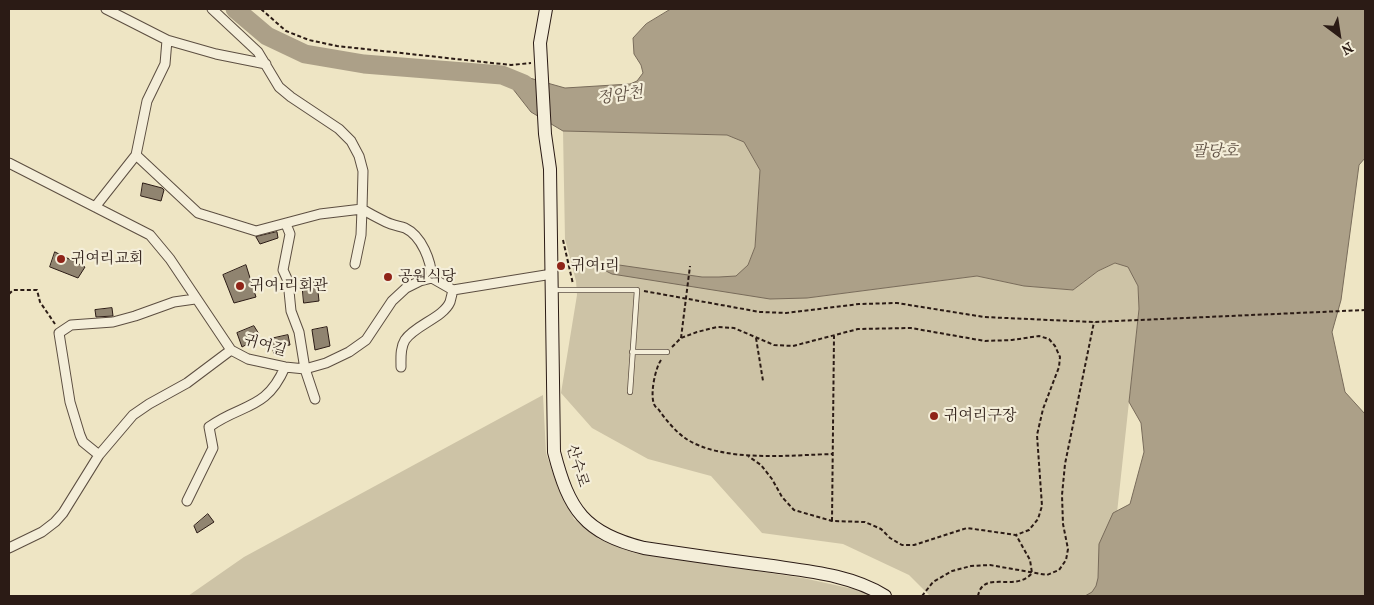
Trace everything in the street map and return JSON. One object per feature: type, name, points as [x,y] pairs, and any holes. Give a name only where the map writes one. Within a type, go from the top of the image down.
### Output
[{"type":"main road","points":[[541,68],[540,42],[546,9]]},
{"type":"main road","name":"산수로","points":[[541,68],[545,134],[550,169],[554,452],[565,490],[574,507],[586,522],[604,535],[622,542],[644,548],[823,574],[864,585],[886,596]]},
{"type":"street","points":[[106,9],[167,40],[216,54],[266,64]]},
{"type":"street","points":[[212,9],[258,52],[279,87],[339,129],[351,141],[359,156],[363,171],[361,235],[355,264]]},
{"type":"street","points":[[94,207],[136,155],[147,102],[165,64],[167,40]]},
{"type":"street","points":[[136,155],[198,213],[256,231],[320,214],[362,209],[415,235],[431,266],[432,278],[453,290],[552,274]]},
{"type":"street","name":"귀여길","points":[[9,164],[150,235],[170,259],[195,299],[231,350],[248,358],[285,367],[305,369],[326,363],[349,352],[366,340],[392,302],[406,288],[420,281],[432,278]]},
{"type":"street","points":[[286,224],[290,234],[283,270],[288,281],[291,310],[299,332],[305,369],[315,399]]},
{"type":"street","points":[[401,367],[400,353],[404,340],[449,304],[453,290]]},
{"type":"street","points":[[99,455],[83,442],[80,435],[70,402],[59,333],[71,324],[114,322],[174,302],[195,299]]},
{"type":"street","points":[[9,548],[42,532],[55,522],[63,513],[99,455],[133,415],[148,404],[187,383],[231,350]]},
{"type":"street","points":[[187,501],[212,448],[208,427],[260,400],[273,390],[285,367]]},
{"type":"lane","points":[[552,290],[637,290],[630,392]]},
{"type":"lane","points":[[632,352],[668,352]]},
{"type":"path","points":[[261,9],[286,31],[309,40],[337,46],[541,68]]},
{"type":"path","points":[[681,338],[690,266]]},
{"type":"path","points":[[9,294],[13,290],[37,290],[40,302],[53,320],[59,333]]},
{"type":"path","points":[[637,290],[760,312],[786,313],[859,304],[897,303],[984,317],[1094,322],[1365,310]]},
{"type":"path","points":[[922,596],[933,582],[952,571],[971,566],[990,565],[1032,574],[1047,575],[1059,570],[1066,560],[1068,548],[1063,524],[1062,495],[1065,464],[1094,322]]},
{"type":"path","points":[[748,456],[761,465],[772,479],[782,497],[794,510],[832,520],[865,522],[881,529],[890,538],[902,545],[914,545],[967,528],[1016,535],[1030,530],[1038,518],[1042,506],[1037,435],[1043,409],[1059,367],[1060,358],[1055,346],[1049,340],[1039,336],[985,341],[911,328],[858,329],[793,346],[774,345],[734,328],[717,327],[681,338],[657,366],[653,383],[654,404],[686,438],[710,449],[748,456],[833,454]]},
{"type":"path","points":[[832,520],[834,336]]},
{"type":"path","points":[[756,338],[763,381]]},
{"type":"path","points":[[1016,535],[1030,560],[1032,574]]},
{"type":"path","points":[[978,596],[979,589],[984,584],[1019,582],[1027,579],[1032,574]]},
{"type":"shaded area","points":[[563,131],[727,135],[744,141],[760,169],[755,247],[748,265],[807,298],[977,276],[1024,286],[1073,290],[1098,271],[1116,263],[1129,267],[1138,286],[1139,309],[1108,596],[930,596],[909,575],[843,544],[762,533],[711,476],[648,459],[592,428],[561,393],[577,295],[576,281],[565,239]]},
{"type":"shaded area","points":[[543,395],[546,453],[558,488],[574,519],[599,539],[634,553],[803,578],[867,592],[872,596],[188,596],[244,557]]},
{"type":"water","name":"팔당호","points":[[671,9],[1365,9],[1365,158],[1359,165],[1341,300],[1332,332],[1345,392],[1365,414],[1365,596],[1085,596],[1092,592],[1096,586],[1099,544],[1113,513],[1130,504],[1144,452],[1141,423],[1129,402],[1139,309],[1138,286],[1128,267],[1115,263],[1098,271],[1073,290],[1024,286],[977,276],[807,298],[770,299],[612,274],[606,271],[612,265],[619,265],[702,277],[736,276],[748,265],[755,247],[760,170],[744,142],[727,135],[563,131],[531,112],[502,75],[526,77],[565,88],[630,84],[637,81],[643,73],[641,65],[634,54],[633,38],[646,24]]},
{"type":"building","points":[[143,183],[164,190],[161,201],[141,196]]},
{"type":"building","points":[[277,232],[278,238],[260,244],[256,237]]},
{"type":"building","name":"귀여리교회","points":[[55,252],[85,267],[78,278],[50,267]]},
{"type":"building","name":"귀여1리회관","points":[[246,265],[256,297],[234,303],[223,275]]},
{"type":"building","points":[[302,282],[317,282],[319,301],[304,303]]},
{"type":"building","points":[[112,308],[113,316],[96,317],[95,310]]},
{"type":"building","points":[[254,326],[259,334],[250,337],[251,342],[242,347],[237,333]]},
{"type":"building","points":[[327,327],[330,346],[315,350],[312,330]]},
{"type":"building","points":[[288,335],[290,345],[282,346],[284,353],[274,354],[270,339]]},
{"type":"building","points":[[208,514],[214,522],[197,533],[194,526]]},
{"type":"waterway","name":"정암천","points":[[235,9],[267,36],[305,54],[364,64],[502,75],[524,84]]},
{"type":"place","name":"귀여리교회","points":[[61,259]]},
{"type":"place","name":"귀여1리","points":[[561,266]]},
{"type":"place","name":"공원식당","points":[[388,277]]},
{"type":"place","name":"귀여1리회관","points":[[240,286]]},
{"type":"place","name":"귀여리구장","points":[[934,416]]}]
